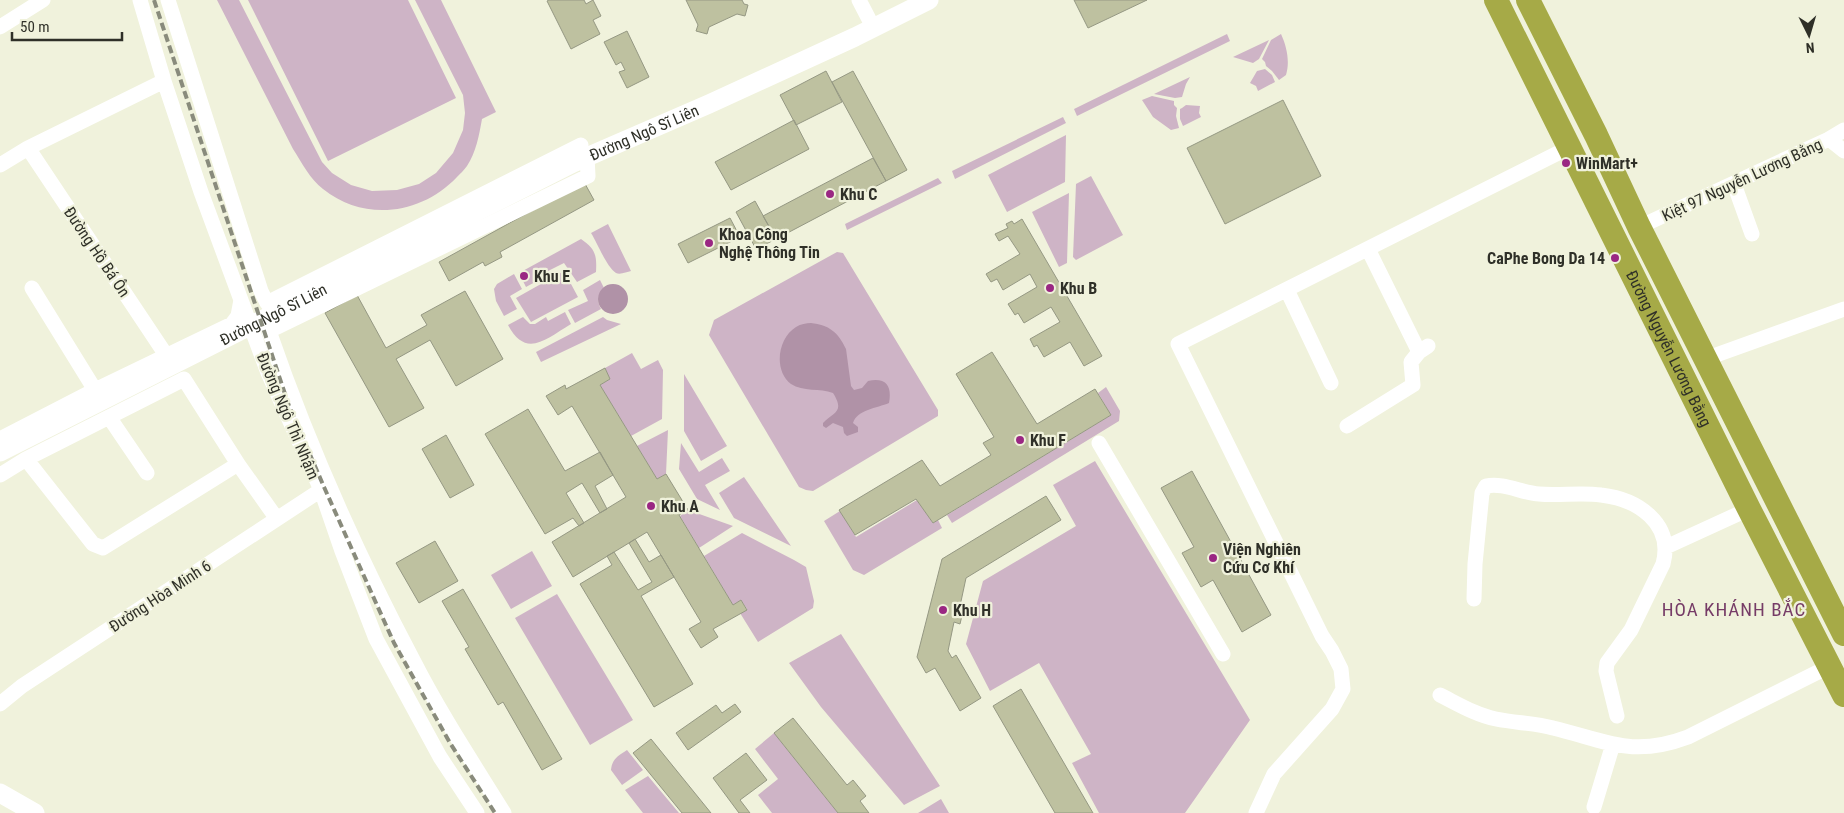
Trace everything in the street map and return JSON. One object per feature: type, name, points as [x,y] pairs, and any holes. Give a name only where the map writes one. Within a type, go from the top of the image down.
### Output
[{"type":"highway","name":"Đường Nguyễn Lương Bằng","points":[[1496,0],[1749,509],[1844,695]]},
{"type":"highway","name":"Đường Nguyễn Lương Bằng","points":[[1528,0],[1596,134],[1639,227],[1844,634]]},
{"type":"street","name":"Đường Ngô Thì Nhậm","points":[[140,0],[164,81],[201,192],[268,373],[321,490],[342,551],[376,638],[440,757],[477,813]]},
{"type":"street","points":[[168,0],[261,291],[267,303],[580,155]]},
{"type":"street","points":[[859,0],[872,27]]},
{"type":"street","name":"Đường Ngô Sĩ Liên","points":[[1,439],[580,155],[709,104],[929,0]]},
{"type":"street","points":[[0,27],[38,1]]},
{"type":"street","points":[[0,165],[28,148],[164,81]]},
{"type":"street","name":"Kiệt 97 Nguyễn Lương Bằng","points":[[1639,227],[1734,184],[1844,130]]},
{"type":"street","points":[[1829,139],[1844,151]]},
{"type":"street","points":[[1256,813],[1274,774],[1332,709],[1343,689],[1340,669],[1178,344],[1570,147]]},
{"type":"street","name":"Đường Hồ Bá Ôn","points":[[28,148],[166,355]]},
{"type":"street","name":"Đường Ngô Sĩ Liên","points":[[504,813],[414,662],[368,572],[293,402],[268,331],[588,176],[580,155]]},
{"type":"street","points":[[1734,184],[1752,234]]},
{"type":"street","points":[[1348,426],[1413,385],[1414,381],[1410,364],[1423,349],[1368,249]]},
{"type":"street","points":[[32,288],[96,390]]},
{"type":"street","points":[[1286,290],[1331,383]]},
{"type":"street","points":[[1,439],[166,355],[232,324],[238,316],[241,300]]},
{"type":"street","points":[[1705,359],[1844,309]]},
{"type":"street","points":[[0,475],[26,459],[184,379],[238,464],[277,520]]},
{"type":"street","points":[[109,417],[130,451],[147,473]]},
{"type":"street","points":[[1099,443],[1224,654]]},
{"type":"street","points":[[26,459],[93,544],[103,548],[238,464]]},
{"type":"street","points":[[1474,599],[1475,564],[1484,486],[1488,485],[1540,494],[1601,495],[1623,501],[1648,513],[1660,528],[1666,547],[1662,564],[1631,630],[1607,663],[1606,671],[1617,716]]},
{"type":"street","name":"Đường Hòa Minh 6","points":[[0,704],[22,686],[321,490]]},
{"type":"street","points":[[1666,547],[1749,509]]},
{"type":"street","points":[[1440,695],[1469,710],[1495,719],[1551,727],[1613,744],[1632,748],[1644,748],[1682,739],[1830,666]]},
{"type":"street","points":[[1594,807],[1613,744]]},
{"type":"street","points":[[0,793],[35,813]]},
{"type":"shaded area","points":[[217,0],[239,0],[322,162],[332,173],[351,185],[372,191],[397,190],[419,184],[436,173],[453,153],[463,130],[465,113],[463,95],[415,0],[441,0],[496,112],[482,119],[477,144],[467,166],[443,190],[427,200],[392,210],[374,210],[339,200],[314,180],[293,149]]},
{"type":"shaded area","points":[[248,0],[408,0],[456,98],[328,161]]},
{"type":"shaded area","points":[[1227,34],[1230,41],[1077,116],[1074,109]]},
{"type":"shaded area","points":[[1281,34],[1285,44],[1288,65],[1286,75],[1279,80],[1262,59],[1271,40]]},
{"type":"shaded area","points":[[1269,40],[1259,59],[1253,63],[1233,57]]},
{"type":"shaded area","points":[[1265,69],[1272,75],[1275,82],[1258,91],[1256,86],[1250,83],[1257,71]]},
{"type":"shaded area","points":[[1190,77],[1182,97],[1175,98],[1154,94]]},
{"type":"shaded area","points":[[1152,96],[1174,101],[1174,105],[1177,108],[1176,116],[1179,128],[1171,130],[1153,117],[1142,100]]},
{"type":"shaded area","points":[[1186,105],[1200,106],[1199,113],[1201,117],[1183,126],[1180,119],[1180,109]]},
{"type":"shaded area","points":[[1063,117],[1066,123],[955,179],[952,171]]},
{"type":"shaded area","points":[[1066,135],[1065,182],[1007,212],[988,175]]},
{"type":"shaded area","points":[[1091,176],[1123,235],[1076,260],[1073,257],[1076,184]]},
{"type":"shaded area","points":[[938,178],[942,183],[847,230],[845,224]]},
{"type":"shaded area","points":[[1069,193],[1067,263],[1059,267],[1032,212]]},
{"type":"shaded area","points":[[608,224],[631,271],[619,274],[612,270],[591,233]]},
{"type":"shaded area","points":[[581,239],[594,252],[596,272],[577,282],[564,263],[544,273],[546,276],[526,287],[519,273]]},
{"type":"shaded area","points":[[837,252],[843,253],[938,410],[938,416],[813,491],[799,487],[709,335],[714,320]]},
{"type":"shaded area","points":[[564,271],[578,297],[531,322],[516,298]]},
{"type":"shaded area","points":[[514,274],[522,289],[510,296],[517,309],[504,316],[496,301],[494,289],[497,284]]},
{"type":"shaded area","points":[[600,280],[604,288],[598,298],[601,309],[575,323],[568,310],[588,301],[583,290]]},
{"type":"shaded area","points":[[613,284],[624,288],[628,299],[624,310],[613,314],[602,310],[598,299],[602,288]]},
{"type":"shaded area","points":[[565,312],[571,324],[537,343],[529,344],[522,341],[508,325],[523,317],[530,324],[535,324],[546,317],[548,321]]},
{"type":"shaded area","points":[[603,317],[621,324],[541,362],[536,352]]},
{"type":"shaded area","points":[[811,323],[832,330],[843,343],[846,349],[851,386],[854,390],[862,388],[868,381],[874,380],[884,382],[889,388],[889,403],[863,412],[855,419],[853,423],[858,427],[858,432],[847,436],[844,433],[843,427],[833,423],[826,428],[823,426],[823,423],[838,408],[833,393],[796,386],[785,378],[780,363],[780,354],[785,339],[796,327]]},
{"type":"shaded area","points":[[632,353],[641,369],[658,360],[663,370],[662,419],[631,436],[600,385],[610,379],[605,368]]},
{"type":"shaded area","points":[[684,374],[727,446],[701,461],[684,431]]},
{"type":"shaded area","points":[[1106,387],[1120,411],[1119,421],[952,523],[947,515],[1111,415],[1098,393]]},
{"type":"shaded area","points":[[668,430],[666,474],[657,479],[637,446]]},
{"type":"shaded area","points":[[681,443],[699,472],[722,458],[730,471],[705,485],[720,510],[697,499],[679,469]]},
{"type":"shaded area","points":[[1095,461],[1250,720],[1185,813],[1099,813],[1072,763],[1091,754],[1039,663],[990,691],[966,644],[983,581],[1076,526],[1053,485]]},
{"type":"shaded area","points":[[744,477],[791,546],[734,518],[719,493]]},
{"type":"shaded area","points":[[917,500],[933,523],[938,520],[942,528],[864,575],[853,570],[824,521],[840,511],[856,537]]},
{"type":"shaded area","points":[[688,510],[733,526],[699,548],[680,516]]},
{"type":"shaded area","points":[[742,533],[806,567],[814,601],[813,608],[758,642],[740,613],[747,609],[741,600],[733,605],[704,556]]},
{"type":"shaded area","points":[[532,551],[552,586],[511,609],[491,575]]},
{"type":"shaded area","points":[[557,594],[633,720],[590,745],[515,618]]},
{"type":"shaded area","points":[[841,634],[940,786],[904,805],[821,707],[789,663]]},
{"type":"shaded area","points":[[774,733],[838,813],[772,813],[758,795],[778,779],[755,749]]},
{"type":"shaded area","points":[[627,750],[643,770],[622,785],[611,770],[614,760]]},
{"type":"shaded area","points":[[648,776],[679,813],[643,813],[625,790]]},
{"type":"shaded area","points":[[941,799],[949,813],[918,813]]},
{"type":"building","points":[[584,0],[586,4],[593,0],[601,16],[593,20],[600,34],[571,49],[547,1]]},
{"type":"building","points":[[686,0],[742,0],[744,4],[748,5],[745,16],[737,14],[709,27],[707,34],[696,31],[698,25]]},
{"type":"building","points":[[1074,0],[1147,0],[1088,28]]},
{"type":"building","points":[[627,31],[649,77],[627,88],[619,72],[625,70],[621,62],[616,65],[604,42]]},
{"type":"building","points":[[826,71],[842,102],[796,125],[780,95]]},
{"type":"building","points":[[853,71],[907,170],[886,181],[832,82]]},
{"type":"building","points":[[1283,100],[1321,176],[1225,224],[1187,148]]},
{"type":"building","points":[[794,120],[809,149],[731,190],[715,162]]},
{"type":"building","points":[[873,158],[886,181],[776,239],[763,216]]},
{"type":"building","points":[[584,182],[594,200],[500,252],[502,257],[485,266],[483,262],[449,281],[439,262]]},
{"type":"building","points":[[755,201],[776,239],[756,249],[736,212]]},
{"type":"building","points":[[730,218],[740,237],[688,263],[678,244]]},
{"type":"building","points":[[1022,219],[1102,356],[1084,366],[1070,342],[1044,357],[1037,345],[1034,347],[1030,339],[1060,322],[1051,307],[1024,323],[1018,313],[1015,315],[1008,304],[1037,287],[1030,274],[1003,290],[997,279],[991,282],[986,274],[1020,254],[1008,236],[999,241],[995,234],[1008,228],[1006,224],[1012,221],[1014,224]]},
{"type":"building","points":[[465,291],[503,359],[456,386],[430,340],[396,359],[424,408],[389,427],[325,313],[357,295],[386,348],[427,325],[421,315]]},
{"type":"building","points":[[992,352],[1037,424],[1095,389],[1111,415],[933,523],[916,499],[855,535],[839,510],[922,460],[940,486],[991,455],[983,443],[994,437],[956,374]]},
{"type":"building","points":[[605,368],[610,379],[600,385],[657,479],[666,474],[688,510],[679,515],[733,605],[741,600],[747,610],[713,629],[718,637],[701,648],[689,629],[701,622],[647,532],[573,577],[552,542],[626,497],[572,406],[558,415],[546,396],[565,385],[566,389]]},
{"type":"building","points":[[528,409],[565,471],[600,452],[613,475],[595,486],[607,509],[600,513],[582,483],[566,493],[584,523],[579,526],[573,518],[545,534],[485,434]]},
{"type":"building","points":[[446,435],[474,485],[450,498],[422,449]]},
{"type":"building","points":[[1192,471],[1271,615],[1242,632],[1213,580],[1201,587],[1182,553],[1194,547],[1161,488]]},
{"type":"building","points":[[1046,496],[1061,520],[966,578],[960,606],[964,607],[960,624],[954,622],[948,651],[952,658],[956,655],[981,698],[960,711],[935,668],[926,673],[917,657],[942,559]]},
{"type":"building","points":[[635,539],[649,562],[661,555],[674,577],[641,596],[693,684],[654,707],[580,584],[612,565],[607,556],[614,552],[638,590],[652,582],[629,543]]},
{"type":"building","points":[[435,541],[458,581],[419,603],[396,563]]},
{"type":"building","points":[[463,589],[562,759],[542,770],[503,702],[498,705],[465,649],[469,647],[442,601]]},
{"type":"building","points":[[1021,689],[1093,813],[1055,813],[993,706]]},
{"type":"building","points":[[735,704],[741,712],[688,750],[676,733],[716,705],[722,713]]},
{"type":"building","points":[[793,718],[847,785],[853,780],[866,796],[860,801],[869,813],[838,813],[774,733]]},
{"type":"building","points":[[651,739],[711,813],[682,813],[633,753]]},
{"type":"building","points":[[746,753],[767,780],[740,800],[750,813],[739,813],[713,778]]},
{"type":"railway","points":[[154,0],[289,406],[394,643],[450,743],[495,813]]},
{"type":"place","name":"WinMart+","points":[[1566,163]]},
{"type":"place","name":"Khu C","points":[[830,194]]},
{"type":"place","name":"Khoa Công Nghệ Thông Tin","points":[[709,243]]},
{"type":"place","name":"CaPhe Bong Da 14","points":[[1615,258]]},
{"type":"place","name":"Khu E","points":[[524,276]]},
{"type":"place","name":"Khu B","points":[[1050,288]]},
{"type":"place","name":"Khu F","points":[[1020,440]]},
{"type":"place","name":"Khu A","points":[[651,506]]},
{"type":"place","name":"Viện Nghiên Cứu Cơ Khí","points":[[1213,558]]},
{"type":"place","name":"Khu H","points":[[943,610]]},
{"type":"district","name":"HÒA KHÁNH BẮC","points":[[1734,609]]}]
